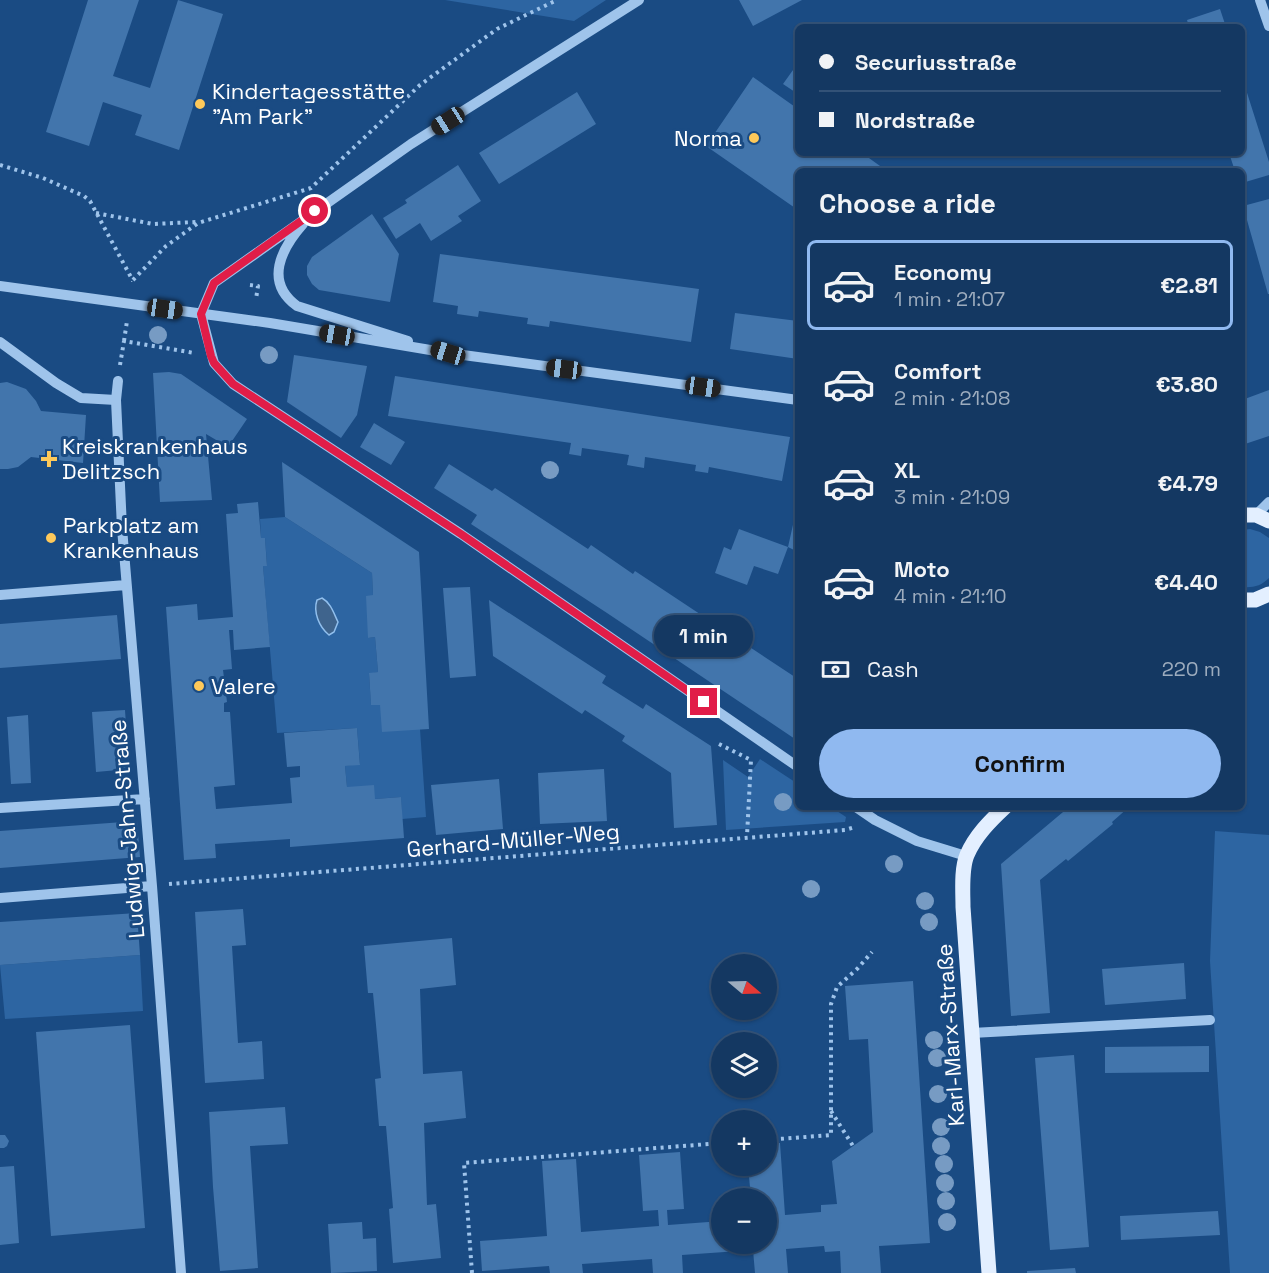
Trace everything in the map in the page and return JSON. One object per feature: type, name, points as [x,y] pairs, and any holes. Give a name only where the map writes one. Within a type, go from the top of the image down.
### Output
[{"type":"main road","points":[[1245,600],[1255,600],[1269,594]]},
{"type":"main road","name":"Karl-Marx-Straße","points":[[988,1273],[963,907],[966,856],[982,830],[1002,810]]},
{"type":"street","points":[[639,0],[411,144],[214,283],[201,314],[214,363],[233,384],[461,534],[795,765]]},
{"type":"street","points":[[1260,0],[1269,26]]},
{"type":"street","points":[[315,211],[295,233],[283,252],[278,278],[289,300],[297,306],[448,353]]},
{"type":"street","points":[[0,286],[270,323],[448,353],[795,400]]},
{"type":"street","points":[[0,342],[56,383],[81,398],[116,400]]},
{"type":"street","name":"Ludwig-Jahn-Straße","points":[[118,381],[116,400],[126,585],[152,886],[181,1273]]},
{"type":"street","points":[[1256,517],[1269,502]]},
{"type":"street","points":[[0,595],[126,585]]},
{"type":"street","points":[[0,808],[145,799]]},
{"type":"street","points":[[860,810],[917,841],[966,856]]},
{"type":"street","points":[[0,898],[152,886]]},
{"type":"street","points":[[972,1033],[1210,1020]]},
{"type":"path","points":[[0,165],[44,178],[90,201],[133,280],[166,246],[198,223],[311,188],[420,85],[497,30],[557,0]]},
{"type":"path","points":[[96,213],[153,224],[198,223]]},
{"type":"path","points":[[250,285],[258,286],[256,299]]},
{"type":"path","points":[[118,381],[124,341],[194,353]]},
{"type":"path","points":[[719,744],[752,760],[747,836]]},
{"type":"path","name":"Gerhard-Müller-Weg","points":[[152,886],[846,830],[875,820]]},
{"type":"path","points":[[777,1139],[831,1135],[831,1004],[837,987],[872,952]]},
{"type":"path","points":[[831,1111],[853,1146]]},
{"type":"path","points":[[472,1273],[464,1163],[711,1144]]},
{"type":"shaded area","points":[[445,0],[606,0],[574,21]]},
{"type":"shaded area","points":[[285,517],[372,573],[373,595],[368,638],[375,637],[378,672],[369,674],[371,704],[380,705],[420,729],[426,817],[402,819],[401,797],[375,799],[347,787],[345,766],[360,764],[357,728],[277,733],[263,566],[267,565],[265,538],[261,538],[260,519]]},
{"type":"shaded area","points":[[1245,530],[1260,532],[1269,538],[1269,578],[1257,586],[1245,587]]},
{"type":"shaded area","points":[[322,598],[330,606],[338,622],[334,632],[329,635],[322,628],[316,614],[317,600]]},
{"type":"shaded area","points":[[760,759],[795,782],[795,810],[836,810],[846,817],[845,822],[726,830],[723,760],[748,777]]},
{"type":"shaded area","points":[[1215,831],[1269,835],[1269,1273],[1230,1273],[1210,961]]},
{"type":"shaded area","points":[[140,955],[143,1011],[5,1019],[0,965]]},
{"type":"building","points":[[88,0],[139,0],[113,76],[150,88],[178,0],[223,14],[179,150],[135,135],[142,115],[103,102],[89,146],[46,132]]},
{"type":"building","points":[[739,0],[802,0],[753,26]]},
{"type":"building","points":[[1220,9],[1225,24],[1188,24],[1187,20]]},
{"type":"building","points":[[795,67],[795,92],[783,84]]},
{"type":"building","name":"Norma","points":[[753,77],[795,107],[795,156],[866,156],[883,168],[795,168],[795,208],[706,146]]},
{"type":"building","points":[[1245,86],[1269,162],[1269,175],[1245,182],[1245,168],[1234,168],[1230,156],[1245,156]]},
{"type":"building","points":[[577,92],[596,124],[499,184],[479,153]]},
{"type":"building","points":[[458,165],[481,201],[458,216],[462,221],[431,241],[420,223],[396,239],[383,218],[407,203],[405,200]]},
{"type":"building","points":[[1269,199],[1269,294],[1245,213],[1245,205]]},
{"type":"building","points":[[372,214],[399,254],[390,302],[319,290],[307,275],[307,266],[312,257]]},
{"type":"building","points":[[440,254],[699,289],[691,342],[550,321],[549,327],[527,324],[528,318],[479,311],[478,317],[457,314],[458,306],[433,302]]},
{"type":"building","points":[[735,313],[795,321],[795,359],[730,349]]},
{"type":"building","points":[[294,355],[367,366],[357,415],[341,438],[287,402]]},
{"type":"building","points":[[153,373],[181,374],[247,419],[228,447],[206,434],[212,500],[160,502]]},
{"type":"building","points":[[395,376],[790,437],[782,481],[709,467],[708,473],[695,471],[696,465],[645,457],[644,468],[627,465],[629,455],[582,448],[581,456],[569,454],[571,443],[388,416]]},
{"type":"building","points":[[7,382],[26,389],[41,411],[86,415],[83,463],[31,457],[18,467],[0,469],[0,383]]},
{"type":"building","points":[[1269,390],[1269,436],[1245,444],[1245,399]]},
{"type":"building","points":[[374,423],[405,442],[391,465],[360,447]]},
{"type":"building","points":[[282,462],[419,552],[429,729],[382,732],[380,705],[371,705],[369,673],[378,672],[375,637],[368,638],[366,596],[373,595],[372,573],[285,517]]},
{"type":"building","points":[[449,464],[492,491],[495,488],[588,549],[591,545],[633,574],[635,571],[795,677],[795,739],[471,524],[477,515],[434,488]]},
{"type":"building","name":"Valere","points":[[258,502],[261,538],[265,538],[267,566],[263,566],[270,647],[234,650],[233,630],[229,630],[232,669],[223,670],[227,702],[224,703],[224,712],[230,712],[235,785],[214,787],[216,809],[292,803],[290,778],[300,777],[300,766],[287,767],[284,733],[357,728],[360,765],[345,766],[347,787],[374,785],[375,799],[401,797],[404,838],[290,847],[290,839],[215,844],[216,858],[184,860],[166,607],[197,604],[198,620],[233,617],[226,514],[238,513],[237,504]]},
{"type":"building","points":[[795,516],[795,550],[788,547]]},
{"type":"building","points":[[739,529],[788,547],[778,574],[754,566],[747,585],[715,573],[724,547],[731,550]]},
{"type":"building","points":[[470,587],[476,676],[450,678],[443,588]]},
{"type":"building","points":[[489,600],[606,676],[602,683],[643,709],[646,704],[711,746],[717,825],[674,828],[671,773],[622,741],[625,736],[585,710],[582,714],[493,656]]},
{"type":"building","points":[[117,615],[121,659],[0,668],[0,624]]},
{"type":"building","points":[[125,710],[129,769],[96,772],[92,712]]},
{"type":"building","points":[[28,715],[31,783],[11,784],[7,717]]},
{"type":"building","points":[[604,769],[607,821],[540,824],[538,773]]},
{"type":"building","points":[[499,779],[503,829],[436,835],[431,785]]},
{"type":"building","points":[[1065,810],[1126,810],[1112,822],[1113,824],[1068,861],[1066,859],[1040,880],[1050,1013],[1011,1016],[1001,864]]},
{"type":"building","points":[[137,821],[140,857],[0,868],[0,831]]},
{"type":"building","points":[[243,909],[246,945],[232,946],[238,1043],[262,1041],[264,1079],[205,1083],[195,912]]},
{"type":"building","points":[[137,913],[140,955],[0,965],[0,922]]},
{"type":"building","points":[[452,938],[456,985],[420,989],[423,1074],[462,1071],[466,1118],[424,1123],[427,1205],[436,1204],[441,1258],[393,1263],[389,1209],[393,1208],[386,1126],[379,1126],[375,1079],[381,1078],[373,993],[368,993],[364,946]]},
{"type":"building","points":[[1184,963],[1186,999],[1105,1005],[1102,969]]},
{"type":"building","points":[[913,981],[930,1243],[879,1246],[881,1273],[841,1273],[840,1251],[825,1252],[824,1246],[786,1249],[788,1273],[755,1273],[753,1254],[777,1254],[777,1188],[750,1188],[749,1176],[777,1176],[777,1143],[780,1143],[785,1215],[821,1212],[821,1205],[837,1204],[832,1161],[873,1132],[868,1039],[849,1040],[845,986]]},
{"type":"building","points":[[130,1025],[145,1228],[51,1236],[36,1032]]},
{"type":"building","points":[[1209,1046],[1209,1072],[1105,1073],[1105,1047]]},
{"type":"building","points":[[1074,1055],[1089,1247],[1050,1250],[1035,1058]]},
{"type":"building","points":[[285,1107],[288,1144],[250,1146],[258,1268],[220,1271],[209,1112]]},
{"type":"building","points":[[0,1135],[5,1135],[9,1141],[4,1148],[0,1148]]},
{"type":"building","points":[[680,1152],[684,1209],[667,1210],[668,1225],[711,1222],[711,1253],[682,1255],[683,1273],[653,1273],[652,1259],[582,1264],[583,1273],[550,1273],[549,1266],[482,1271],[480,1241],[547,1236],[542,1161],[576,1159],[581,1232],[659,1226],[658,1210],[643,1211],[639,1155]]},
{"type":"building","points":[[14,1166],[19,1243],[0,1245],[0,1167]]},
{"type":"building","points":[[1218,1211],[1220,1235],[1121,1240],[1120,1216]]},
{"type":"building","points":[[362,1222],[363,1239],[376,1238],[377,1271],[331,1273],[328,1224]]},
{"type":"building","points":[[1075,1268],[1076,1273],[1027,1273],[1027,1271]]},
{"type":"place","name":"Kindertagesstätte \"Am Park\"","points":[[200,104]]},
{"type":"place","name":"Norma","points":[[754,138]]},
{"type":"place","name":"Kreiskrankenhaus Delitzsch","points":[[49,459]]},
{"type":"place","name":"Parkplatz am Krankenhaus","points":[[51,538]]},
{"type":"place","name":"Valere","points":[[199,686]]},
{"type":"route","points":[[315,211],[214,283],[201,314],[214,363],[233,384],[461,534],[704,702]]}]
